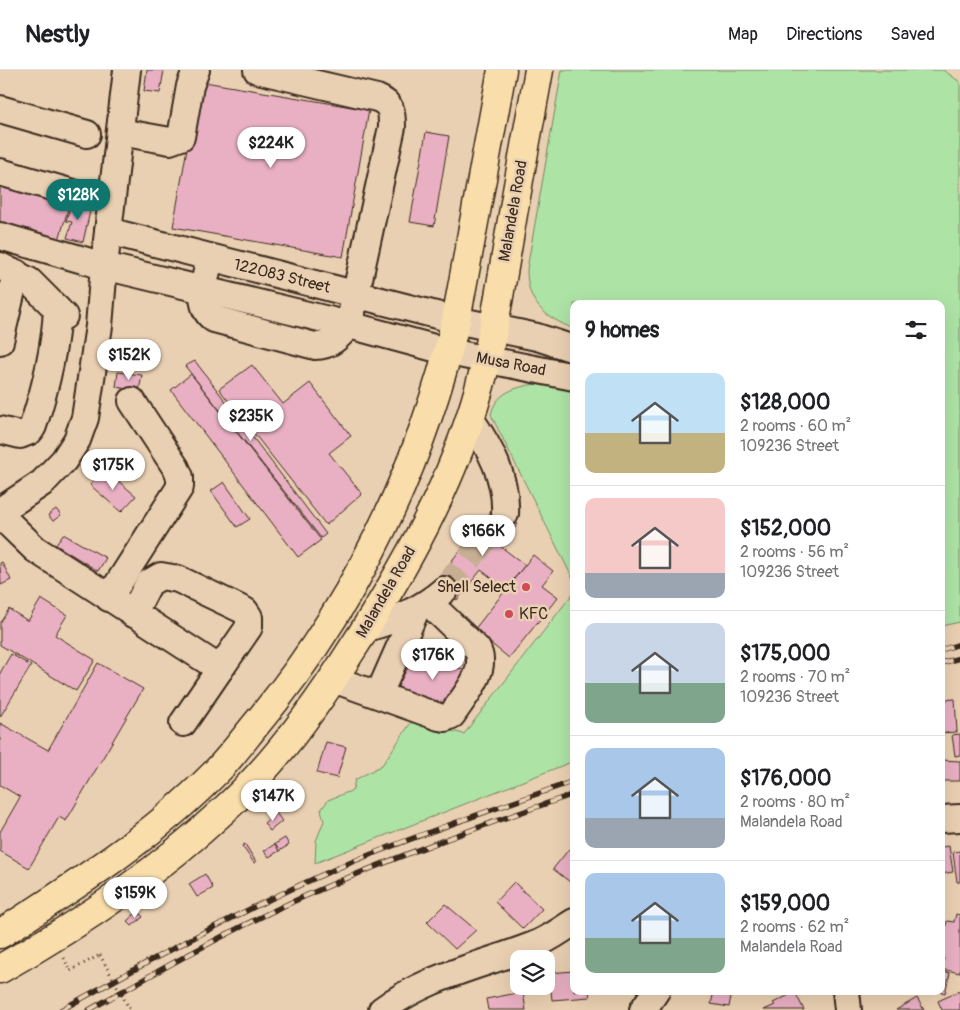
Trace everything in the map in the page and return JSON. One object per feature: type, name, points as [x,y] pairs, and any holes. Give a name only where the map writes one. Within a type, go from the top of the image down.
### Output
[{"type":"main road","name":"Malandela Road","points":[[0,934],[108,863],[158,824],[215,773],[290,681],[340,607],[390,516],[424,428],[448,352],[456,320],[502,70]]},
{"type":"main road","name":"Malandela Road","points":[[4,959],[70,928],[132,886],[190,841],[227,808],[283,748],[333,680],[399,575],[432,509],[470,418],[487,360],[539,70]]},
{"type":"street","points":[[0,511],[42,483],[64,460],[77,440],[91,388],[127,70]]},
{"type":"street","points":[[120,132],[170,141],[181,137],[190,86],[196,70]]},
{"type":"street","points":[[256,70],[377,98],[386,102],[391,109],[392,127],[349,325]]},
{"type":"street","points":[[0,109],[86,134]]},
{"type":"street","points":[[0,172],[73,193]]},
{"type":"street","name":"122083 Street","points":[[108,232],[456,320]]},
{"type":"street","name":"122083 Street","points":[[0,236],[104,266],[349,325],[448,352]]},
{"type":"street","points":[[204,289],[210,258]]},
{"type":"street","points":[[0,341],[8,270],[29,281],[60,312],[56,342],[33,426],[30,431],[20,435],[0,430]]},
{"type":"street","name":"Musa Road","points":[[456,320],[538,337],[570,348]]},
{"type":"street","name":"Musa Road","points":[[448,352],[570,376]]},
{"type":"street","points":[[109,598],[180,487],[180,478],[176,468],[132,401]]},
{"type":"street","points":[[470,418],[486,442],[502,479],[506,499],[505,514]]},
{"type":"street","points":[[0,515],[35,549],[220,669]]},
{"type":"street","points":[[133,614],[149,583],[161,576],[178,579],[245,611],[249,617],[249,627],[183,723]]},
{"type":"street","points":[[367,628],[404,616],[430,601]]},
{"type":"street","points":[[333,680],[446,718],[452,715],[476,676],[481,666],[482,657],[477,649],[430,601]]},
{"type":"street","points":[[379,694],[430,601]]},
{"type":"street","points":[[945,819],[960,818]]},
{"type":"street","points":[[382,1010],[436,979],[535,945],[570,924]]},
{"type":"street","points":[[642,1010],[653,995]]},
{"type":"street","points":[[846,995],[848,1010]]},
{"type":"path","points":[[70,971],[100,955],[130,1010]]},
{"type":"green space","points":[[562,70],[943,70],[960,82],[960,622],[945,625],[945,300],[570,300],[570,327],[546,314],[539,307],[530,291],[527,269]]},
{"type":"green space","points":[[536,384],[570,389],[570,573],[491,415],[493,407],[501,396],[521,387]]},
{"type":"green space","points":[[570,597],[570,763],[315,863],[316,841],[324,821],[321,810],[328,800],[353,790],[355,780],[382,765],[412,721],[464,734]]},
{"type":"building","points":[[147,70],[164,70],[160,93],[144,91]]},
{"type":"building","points":[[199,81],[369,110],[343,257],[173,227]]},
{"type":"building","points":[[426,132],[449,136],[434,226],[410,222]]},
{"type":"building","points":[[0,182],[70,202],[59,240],[0,223]]},
{"type":"building","points":[[72,201],[91,207],[83,242],[67,238],[72,222],[66,221]]},
{"type":"building","points":[[195,361],[326,534],[321,538],[185,366]]},
{"type":"building","points":[[252,365],[283,404],[310,383],[351,436],[329,453],[362,494],[326,525],[219,389]]},
{"type":"building","points":[[118,372],[142,375],[139,391],[116,387]]},
{"type":"building","points":[[191,374],[321,540],[298,557],[171,390]]},
{"type":"building","points":[[104,469],[136,496],[121,512],[90,485]]},
{"type":"building","points":[[224,482],[250,519],[237,527],[211,491]]},
{"type":"building","points":[[495,506],[518,524],[500,546],[525,565],[506,589],[481,570],[457,600],[435,582]]},
{"type":"building","points":[[56,509],[61,515],[53,521],[48,515]]},
{"type":"building","points":[[63,534],[106,558],[98,571],[56,545]]},
{"type":"building","points":[[533,555],[553,571],[542,585],[558,597],[509,658],[474,630]]},
{"type":"building","points":[[2,562],[11,580],[1,585],[0,563]]},
{"type":"building","points":[[41,599],[67,615],[55,635],[95,660],[76,691],[0,645],[0,623],[9,609],[28,621]]},
{"type":"building","points":[[420,646],[470,674],[447,715],[397,687]]},
{"type":"building","points":[[11,654],[31,666],[0,717],[0,673]]},
{"type":"building","points":[[98,663],[143,689],[66,821],[59,817],[29,868],[0,851],[0,832],[20,797],[0,785],[0,723],[48,750]]},
{"type":"building","points":[[955,699],[957,732],[945,733],[945,700]]},
{"type":"building","points":[[960,734],[960,755],[955,756],[952,735]]},
{"type":"building","points":[[326,742],[346,747],[337,778],[317,773]]},
{"type":"building","points":[[945,760],[960,761],[960,781],[945,781]]},
{"type":"building","points":[[276,813],[282,821],[270,831],[264,823]]},
{"type":"building","points":[[285,838],[289,845],[279,851],[275,844]]},
{"type":"building","points":[[245,844],[256,862],[254,863],[242,846]]},
{"type":"building","points":[[275,844],[279,851],[269,857],[264,851]]},
{"type":"building","points":[[945,846],[949,846],[953,872],[945,873]]},
{"type":"building","points":[[569,849],[570,850],[570,882],[553,869]]},
{"type":"building","points":[[960,851],[960,882],[957,882],[953,852]]},
{"type":"building","points":[[205,874],[213,888],[197,897],[189,884]]},
{"type":"building","points":[[514,882],[542,909],[523,929],[495,902]]},
{"type":"building","points":[[445,904],[476,930],[455,949],[427,922]]},
{"type":"building","points":[[138,911],[143,917],[132,926],[127,921]]},
{"type":"building","points":[[956,914],[960,915],[960,973],[945,970],[945,929],[947,921],[954,922]]},
{"type":"building","points":[[570,971],[570,995],[590,995],[590,997],[552,1000],[551,995],[555,995],[555,973]]},
{"type":"building","points":[[945,972],[950,973],[945,993]]},
{"type":"building","points":[[960,991],[960,1010],[942,1010],[938,1001]]},
{"type":"building","points":[[510,994],[524,995],[526,1010],[488,1010],[486,999]]},
{"type":"building","points":[[713,995],[731,995],[729,1007],[711,1004]]},
{"type":"building","points":[[789,995],[796,995],[804,1010],[764,1010],[775,1005],[773,1003]]},
{"type":"building","points":[[917,998],[924,1010],[896,1010]]},
{"type":"tunnel","points":[[444,590],[505,514]]},
{"type":"railway","points":[[945,649],[960,644]]},
{"type":"railway","points":[[945,662],[960,658]]},
{"type":"railway","points":[[61,1010],[202,933],[310,880],[403,842],[570,782]]},
{"type":"railway","points":[[89,1010],[213,941],[290,903],[395,859],[570,795]]},
{"type":"place","name":"Shell Select","points":[[526,587]]},
{"type":"place","name":"KFC","points":[[509,614]]}]
